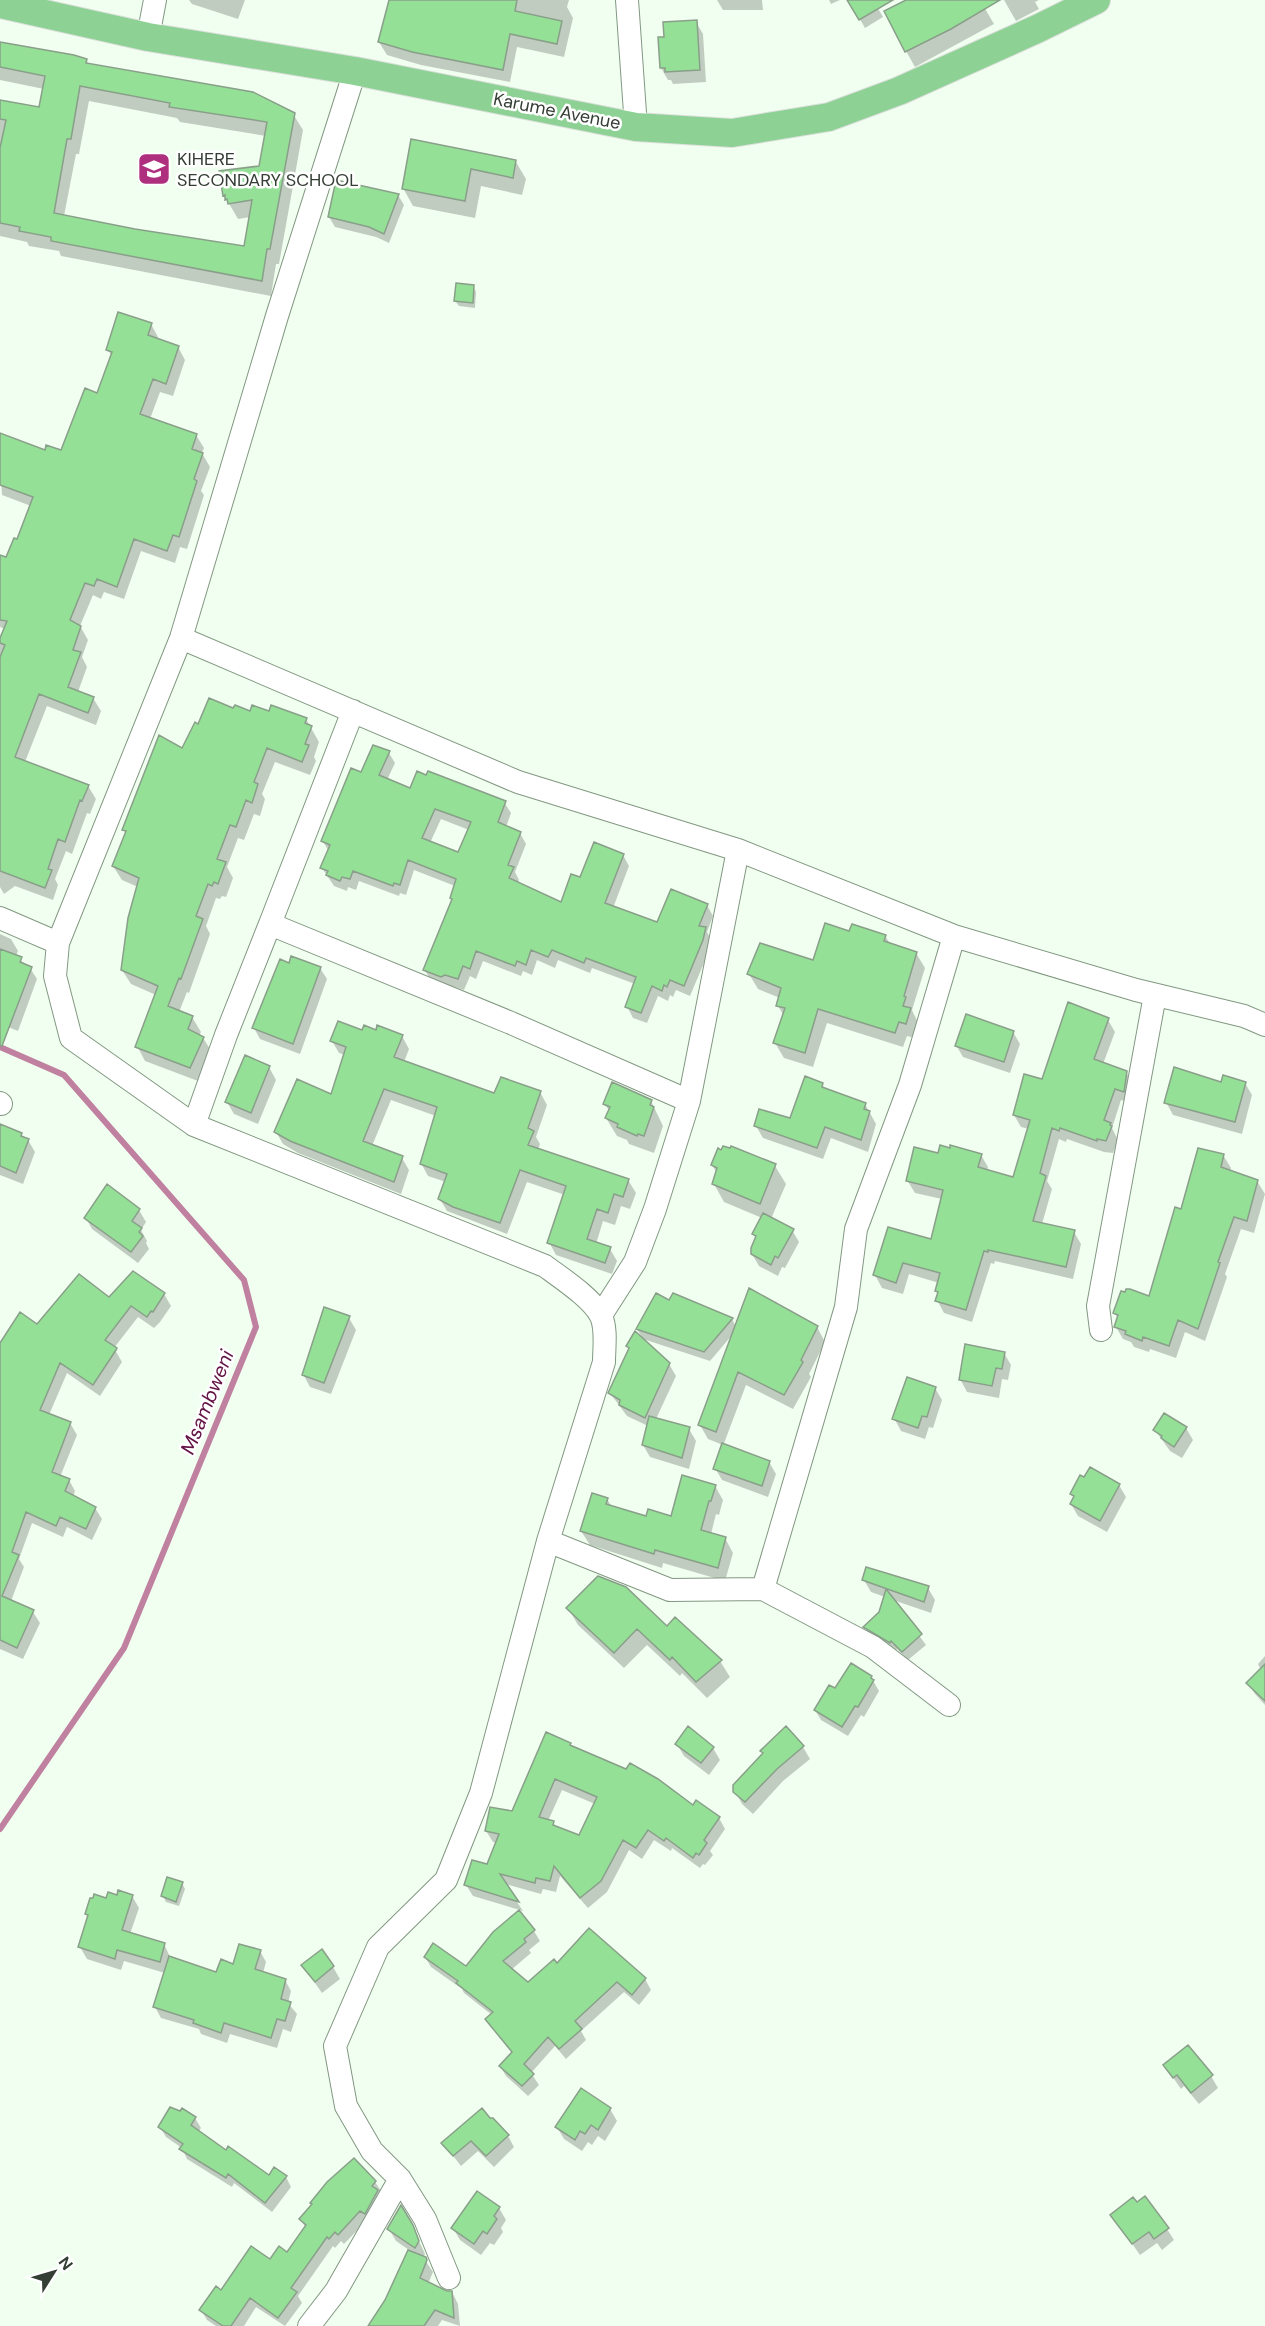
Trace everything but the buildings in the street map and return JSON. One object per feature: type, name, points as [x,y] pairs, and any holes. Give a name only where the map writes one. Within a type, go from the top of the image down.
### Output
[{"type":"main road","name":"Karume Avenue","points":[[0,4],[148,37],[355,71],[636,127],[732,134],[830,117],[899,91],[1096,0]]},
{"type":"street","points":[[148,37],[155,0]]},
{"type":"street","points":[[627,0],[636,127]]},
{"type":"street","points":[[355,71],[281,305],[181,638],[58,943],[55,976],[71,1038],[194,1125],[545,1266],[578,1290],[601,1315],[605,1336],[604,1362],[548,1541],[481,1793],[446,1880],[378,1947],[335,2046],[346,2106],[372,2151],[400,2179],[425,2219],[449,2278]]},
{"type":"street","points":[[181,638],[518,782],[738,850],[954,936],[1155,995],[1244,1016],[1265,1025]]},
{"type":"street","points":[[194,1125],[226,1035],[353,711]]},
{"type":"street","points":[[601,1315],[635,1262],[655,1209],[689,1101],[738,850]]},
{"type":"street","points":[[0,918],[58,943]]},
{"type":"street","points":[[270,924],[511,1023],[689,1101]]},
{"type":"street","points":[[763,1589],[846,1307],[856,1228],[910,1085],[954,936]]},
{"type":"street","points":[[1101,1330],[1098,1306],[1155,995]]},
{"type":"street","points":[[548,1541],[670,1590],[763,1589],[873,1647],[949,1705]]},
{"type":"street","points":[[309,2326],[336,2291],[400,2179]]},
{"type":"waterway","name":"Msambweni","points":[[0,1047],[64,1075],[244,1280],[256,1327],[124,1648],[0,1829]]},
{"type":"place","name":"KIHERE SECONDARY SCHOOL","points":[[154,169]]}]
